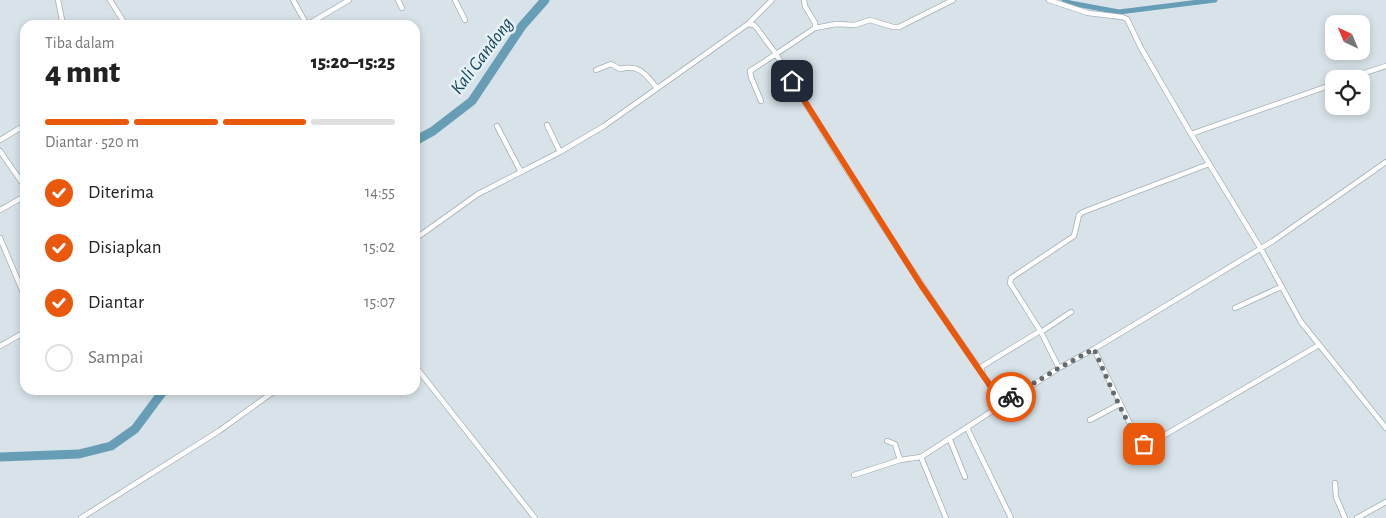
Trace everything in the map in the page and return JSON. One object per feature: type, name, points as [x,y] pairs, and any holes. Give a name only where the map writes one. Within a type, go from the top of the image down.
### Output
[{"type":"street","points":[[58,0],[62,20]]},
{"type":"street","points":[[110,0],[123,20]]},
{"type":"street","points":[[293,0],[304,20]]},
{"type":"street","points":[[315,20],[349,0]]},
{"type":"street","points":[[398,0],[402,8]]},
{"type":"street","points":[[455,0],[465,20]]},
{"type":"street","points":[[420,235],[478,194],[560,152],[604,126],[748,24],[772,0]]},
{"type":"street","points":[[804,0],[804,6],[815,23],[815,28]]},
{"type":"street","points":[[761,102],[750,70],[815,28],[836,24],[855,25],[870,20],[888,26],[899,27],[952,0]]},
{"type":"street","points":[[1049,0],[1088,13],[1125,18],[1191,134],[1261,249],[1300,322],[1385,424]]},
{"type":"street","points":[[748,24],[756,27],[776,54],[808,108],[921,285],[1002,403]]},
{"type":"street","points":[[596,70],[611,64],[620,69],[636,68],[647,76],[657,88]]},
{"type":"street","points":[[1370,71],[1386,66]]},
{"type":"street","points":[[1191,134],[1325,87]]},
{"type":"street","points":[[547,125],[560,152]]},
{"type":"street","points":[[497,126],[522,172]]},
{"type":"street","points":[[0,132],[2,139],[20,128]]},
{"type":"street","points":[[0,151],[20,180]]},
{"type":"street","points":[[854,475],[900,460],[921,457],[950,440],[1002,403],[1261,249],[1386,162]]},
{"type":"street","points":[[1059,368],[1041,331],[1010,283],[1010,280],[1013,276],[1074,236],[1079,215],[1083,212],[1209,164]]},
{"type":"street","points":[[0,210],[20,199]]},
{"type":"street","points":[[0,238],[20,283]]},
{"type":"street","points":[[1235,308],[1281,287]]},
{"type":"street","points":[[980,370],[984,363],[1071,312]]},
{"type":"street","points":[[0,346],[20,335]]},
{"type":"street","points":[[1094,349],[1129,425],[1140,442],[1144,444],[1151,443],[1319,345]]},
{"type":"street","points":[[420,372],[535,518]]},
{"type":"street","points":[[81,518],[212,435],[269,395]]},
{"type":"street","points":[[1090,420],[1120,404]]},
{"type":"street","points":[[967,428],[1011,518]]},
{"type":"street","points":[[950,440],[964,477]]},
{"type":"street","points":[[887,441],[895,444],[900,460]]},
{"type":"street","points":[[921,457],[946,518]]},
{"type":"street","points":[[1335,483],[1336,497],[1345,518]]},
{"type":"street","points":[[1358,518],[1386,502]]},
{"type":"waterway","name":"Kali Gandong","points":[[420,138],[433,131],[472,101],[522,26],[545,0]]},
{"type":"waterway","points":[[1064,0],[1070,3],[1119,12],[1215,0]]},
{"type":"waterway","name":"Kali Gandong","points":[[0,457],[79,454],[111,446],[135,429],[160,395]]},
{"type":"way so far","points":[[1011,397],[1094,349],[1129,425],[1140,442],[1144,444]]},
{"type":"route","points":[[792,81],[921,285],[983,376],[1002,403],[1011,397]]}]
